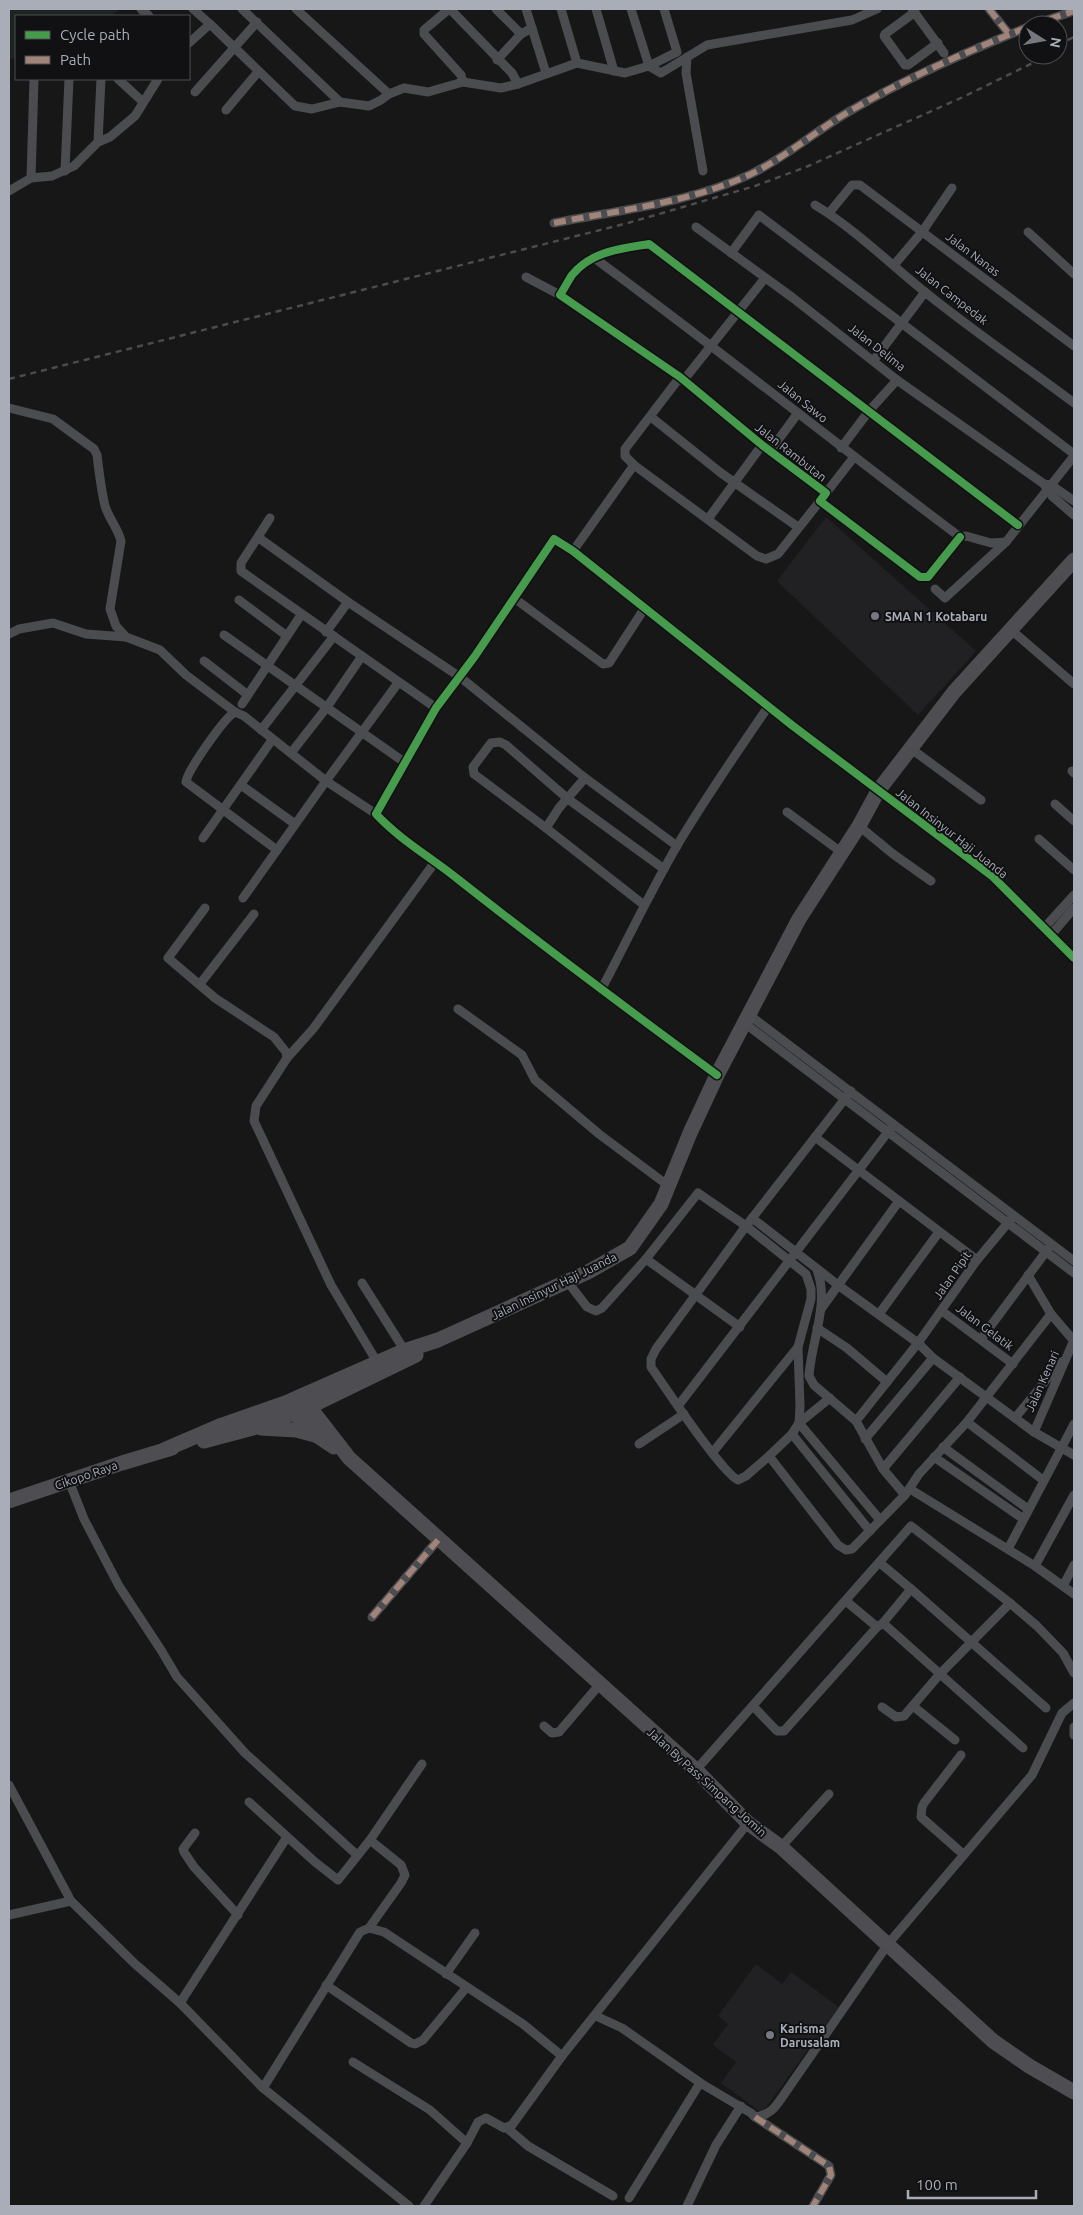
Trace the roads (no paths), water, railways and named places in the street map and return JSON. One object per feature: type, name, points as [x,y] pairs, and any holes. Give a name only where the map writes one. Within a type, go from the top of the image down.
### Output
[{"type":"highway","name":"Jalan Insinyur Haji Juanda","points":[[305,1401],[377,1362],[438,1340],[608,1262],[630,1248],[650,1223],[670,1187],[690,1133],[745,1018],[799,919],[859,826],[878,791],[954,692],[1074,560]]},
{"type":"highway","name":"Jalan Insinyur Haji Juanda","points":[[305,1401],[328,1398],[405,1362],[438,1340]]},
{"type":"highway","points":[[252,1428],[322,1433],[321,1413],[328,1398]]},
{"type":"highway","points":[[289,1408],[305,1401]]},
{"type":"highway","name":"Jalan By Pass Simpang Jomin","points":[[305,1401],[322,1433]]},
{"type":"highway","name":"Jalan By Pass Simpang Jomin","points":[[289,1408],[322,1433],[438,1540],[696,1770],[748,1823],[781,1848],[1007,2051],[1074,2092]]},
{"type":"highway","name":"Cikopo Raya","points":[[9,1502],[164,1450],[252,1428],[289,1408]]},
{"type":"highway","name":"Cikopo Raya","points":[[164,1450],[222,1425],[289,1408]]},
{"type":"street","points":[[193,9],[296,106],[312,109],[340,102],[369,106],[389,94],[404,88],[424,92],[435,91],[463,82],[494,88],[518,84],[577,63],[625,73],[649,66],[677,52],[664,9]]},
{"type":"street","points":[[242,9],[340,102]]},
{"type":"street","points":[[296,9],[389,94]]},
{"type":"street","points":[[463,82],[461,75],[424,34],[424,30],[449,9],[497,60],[512,73],[518,84]]},
{"type":"street","points":[[496,9],[521,34]]},
{"type":"street","points":[[526,9],[546,73]]},
{"type":"street","points":[[561,9],[577,63]]},
{"type":"street","points":[[596,9],[614,71]]},
{"type":"street","points":[[631,9],[649,66],[662,73],[707,45],[852,20],[877,9]]},
{"type":"street","points":[[989,9],[1009,34]]},
{"type":"street","points":[[938,43],[908,65],[905,65],[884,36],[913,10],[938,43],[944,52]]},
{"type":"street","points":[[1059,12],[1074,11]]},
{"type":"street","points":[[195,92],[257,22]]},
{"type":"street","points":[[190,42],[210,24]]},
{"type":"street","points":[[497,60],[521,34],[532,28]]},
{"type":"street","points":[[554,223],[658,204],[737,180],[772,162],[860,105],[939,65],[1018,31]]},
{"type":"street","points":[[687,57],[686,73],[703,171]]},
{"type":"street","points":[[226,110],[258,72]]},
{"type":"street","points":[[31,178],[34,80]]},
{"type":"street","points":[[64,171],[69,80]]},
{"type":"street","points":[[98,142],[101,80]]},
{"type":"street","points":[[119,80],[142,101]]},
{"type":"street","points":[[9,191],[31,178],[52,176],[74,166],[98,142],[110,137],[135,116],[142,101],[157,80]]},
{"type":"street","name":"Jalan Nanas","points":[[829,213],[852,185],[857,184],[1074,346]]},
{"type":"street","points":[[894,265],[922,232],[952,188]]},
{"type":"street","name":"Jalan Campedak","points":[[815,205],[829,213],[925,292],[1074,404]]},
{"type":"street","points":[[731,253],[759,215],[1074,455],[1047,487],[1006,542],[948,597],[943,597],[935,589]]},
{"type":"street","name":"Jalan Delima","points":[[696,227],[874,360],[897,380],[1047,487],[1074,502]]},
{"type":"street","points":[[1028,232],[1074,274]]},
{"type":"street","points":[[560,295],[571,276],[593,257],[606,252],[649,244],[1018,525]]},
{"type":"street","name":"Jalan Sawo","points":[[593,257],[713,345],[841,448],[960,537],[966,536],[991,543],[1006,542]]},
{"type":"street","name":"Jalan Rambutan","points":[[526,276],[560,295],[681,379],[766,448],[826,493],[820,501],[920,577],[928,577],[960,537]]},
{"type":"street","points":[[765,278],[713,345],[637,431],[625,449],[625,456],[634,465],[757,556],[766,559],[778,554],[820,501]]},
{"type":"street","points":[[874,360],[903,324],[925,292]]},
{"type":"street","points":[[841,448],[869,411],[897,380]]},
{"type":"street","points":[[9,408],[53,419],[94,448],[97,455],[105,506],[110,520],[120,533],[121,541],[110,609],[116,626],[126,637]]},
{"type":"street","points":[[708,519],[734,482],[798,414]]},
{"type":"street","points":[[651,417],[734,482],[798,527]]},
{"type":"street","points":[[826,493],[854,457]]},
{"type":"street","points":[[573,551],[634,465]]},
{"type":"street","name":"Jalan Delima","points":[[1047,487],[1074,515]]},
{"type":"street","points":[[270,518],[259,538],[241,563],[241,572],[436,708]]},
{"type":"street","points":[[259,538],[348,602],[460,677],[586,778],[677,846]]},
{"type":"street","points":[[376,814],[436,708],[460,677],[554,539],[573,551],[768,707],[878,791]]},
{"type":"street","points":[[514,598],[603,664],[609,663],[644,609]]},
{"type":"street","points":[[239,600],[287,636]]},
{"type":"street","points":[[261,730],[296,686],[330,634],[348,602]]},
{"type":"street","points":[[242,704],[301,615]]},
{"type":"street","points":[[9,634],[19,629],[53,623],[86,634],[126,637],[160,650],[186,675],[235,712],[239,713],[326,781],[376,814],[601,990],[717,1075]]},
{"type":"street","points":[[1010,629],[1074,684]]},
{"type":"street","points":[[224,635],[404,762]]},
{"type":"street","points":[[291,753],[327,707],[362,656]]},
{"type":"street","points":[[204,661],[248,695]]},
{"type":"street","points":[[243,898],[398,682]]},
{"type":"street","points":[[601,990],[644,905],[677,846],[709,794],[768,707]]},
{"type":"street","points":[[235,712],[215,735],[186,779],[188,785],[277,850]]},
{"type":"street","points":[[203,838],[272,740]]},
{"type":"street","points":[[644,905],[474,774],[473,768],[491,743],[500,742],[568,799],[664,869]]},
{"type":"street","points":[[910,748],[982,800]]},
{"type":"street","points":[[546,828],[586,778]]},
{"type":"street","points":[[241,785],[295,824]]},
{"type":"street","name":"Jalan Insinyur Haji Juanda","points":[[878,791],[992,876],[1074,958]]},
{"type":"street","points":[[1055,804],[1074,821]]},
{"type":"street","points":[[787,812],[841,852]]},
{"type":"street","points":[[859,826],[892,854],[930,881]]},
{"type":"street","points":[[1039,839],[1074,870]]},
{"type":"street","points":[[377,1362],[331,1285],[254,1121],[256,1106],[287,1058],[313,1029],[435,862]]},
{"type":"street","points":[[1048,932],[1074,895]]},
{"type":"street","points":[[205,908],[168,958],[215,998],[274,1037],[286,1052],[287,1058]]},
{"type":"street","points":[[1048,932],[1074,908]]},
{"type":"street","points":[[200,984],[254,914]]},
{"type":"street","points":[[458,1009],[522,1055],[535,1080],[599,1134],[670,1187]]},
{"type":"street","points":[[745,1018],[851,1091],[891,1128]]},
{"type":"street","points":[[745,1018],[845,1099],[891,1128],[1049,1248],[1074,1273]]},
{"type":"street","points":[[830,1398],[799,1423],[792,1434],[769,1456],[746,1476],[738,1480],[726,1469],[678,1406],[651,1367],[651,1359],[656,1349],[746,1226],[851,1091]]},
{"type":"street","points":[[678,1406],[891,1128]]},
{"type":"street","points":[[815,1137],[977,1260]]},
{"type":"street","points":[[567,1281],[587,1307],[599,1311],[646,1259],[698,1193],[793,1257],[817,1269],[1034,1432],[1074,1455]]},
{"type":"street","points":[[821,1309],[899,1201]]},
{"type":"street","points":[[752,1218],[793,1257],[806,1274],[811,1289],[811,1298],[798,1347],[799,1423],[880,1520]]},
{"type":"street","name":"Jalan Pipit","points":[[856,1421],[918,1343],[977,1260],[1011,1219]]},
{"type":"street","points":[[878,1314],[939,1232]]},
{"type":"street","points":[[1049,1248],[1074,1261]]},
{"type":"street","points":[[981,1339],[1049,1248]]},
{"type":"street","points":[[646,1259],[740,1326]]},
{"type":"street","points":[[817,1269],[820,1277],[821,1309],[809,1376],[814,1385],[856,1421],[883,1469],[907,1492],[1008,1549],[1074,1594]]},
{"type":"street","points":[[1028,1275],[1051,1314],[1074,1341]]},
{"type":"street","points":[[362,1283],[405,1351]]},
{"type":"street","name":"Jalan Gelatik","points":[[942,1311],[1013,1364]]},
{"type":"street","points":[[769,1456],[838,1545],[846,1550],[852,1549],[907,1492],[934,1457],[967,1422],[1051,1314]]},
{"type":"street","points":[[817,1328],[847,1348],[887,1382]]},
{"type":"street","name":"Jalan Kenari","points":[[1034,1432],[1074,1341]]},
{"type":"street","points":[[713,1452],[798,1347]]},
{"type":"street","points":[[1015,1418],[1068,1354]]},
{"type":"street","points":[[865,1439],[933,1358]]},
{"type":"street","points":[[883,1469],[960,1377]]},
{"type":"street","points":[[639,1444],[684,1414]]},
{"type":"street","points":[[967,1422],[1043,1480]]},
{"type":"street","points":[[1008,1549],[1022,1518],[1074,1424]]},
{"type":"street","points":[[792,1434],[870,1530]]},
{"type":"street","points":[[943,1447],[1028,1509]]},
{"type":"street","points":[[934,1457],[1022,1518]]},
{"type":"street","points":[[69,1481],[84,1519],[119,1586],[177,1678],[245,1753],[278,1781],[357,1855]]},
{"type":"street","points":[[1035,1566],[1074,1495]]},
{"type":"street","points":[[696,1770],[880,1564],[911,1526],[1037,1626],[1063,1653],[1074,1673]]},
{"type":"street","points":[[372,1617],[438,1540]]},
{"type":"street","points":[[880,1564],[1046,1708]]},
{"type":"street","points":[[1063,1586],[1074,1565]]},
{"type":"street","points":[[753,1706],[777,1731],[784,1732],[911,1589]]},
{"type":"street","points":[[846,1600],[880,1625],[1024,1748]]},
{"type":"street","points":[[882,1707],[896,1718],[904,1716],[940,1675],[1010,1603]]},
{"type":"street","points":[[544,1726],[552,1733],[559,1732],[600,1684]]},
{"type":"street","points":[[755,2117],[766,2116],[773,2110],[888,1944],[1032,1775],[1062,1713],[1074,1703]]},
{"type":"street","points":[[913,1706],[955,1740]]},
{"type":"street","points":[[1074,1727],[1074,1735]]},
{"type":"street","points":[[961,1755],[924,1803],[921,1812],[922,1817],[964,1854]]},
{"type":"street","points":[[249,1802],[336,1879],[340,1879],[370,1840],[422,1764]]},
{"type":"street","points":[[9,1785],[71,1901],[134,1963],[180,2003],[262,2088],[408,2206]]},
{"type":"street","points":[[781,1848],[829,1794]]},
{"type":"street","points":[[507,2128],[512,2125],[562,2056],[596,2016],[672,1917],[748,1823]]},
{"type":"street","points":[[195,1833],[183,1849],[184,1852],[194,1867],[238,1915]]},
{"type":"street","points":[[180,2003],[288,1838]]},
{"type":"street","points":[[262,2088],[360,1932],[369,1928],[405,1875],[401,1865],[370,1840]]},
{"type":"street","points":[[9,1915],[71,1901]]},
{"type":"street","points":[[369,1928],[384,1932],[466,1988],[524,2024],[562,2056]]},
{"type":"street","points":[[446,1974],[475,1933]]},
{"type":"street","points":[[326,1985],[411,2043],[416,2044],[423,2040],[466,1988]]},
{"type":"street","points":[[596,2016],[622,2028],[700,2083],[752,2113],[755,2117],[828,2166],[831,2174],[813,2206]]},
{"type":"street","points":[[353,2062],[430,2110],[467,2143]]},
{"type":"street","points":[[629,2198],[700,2083]]},
{"type":"street","points":[[687,2206],[716,2145],[740,2106]]},
{"type":"street","points":[[424,2206],[467,2143],[478,2122],[484,2118],[507,2128],[528,2146],[613,2196]]},
{"type":"railway","points":[[1068,40],[1074,37]]},
{"type":"railway","points":[[9,379],[628,223],[755,186],[806,167],[963,97],[1029,65]]},
{"type":"place","name":"SMA N 1 Kotabaru","points":[[875,616]]},
{"type":"place","name":"Karisma Darusalam","points":[[770,2035]]}]
